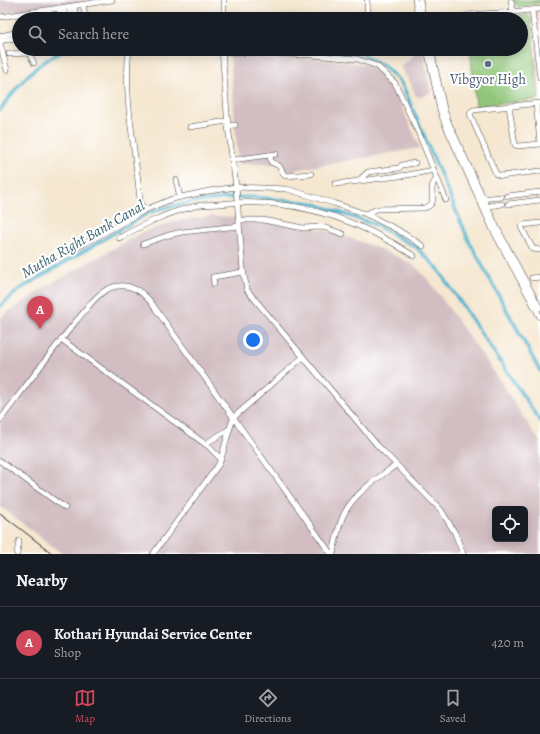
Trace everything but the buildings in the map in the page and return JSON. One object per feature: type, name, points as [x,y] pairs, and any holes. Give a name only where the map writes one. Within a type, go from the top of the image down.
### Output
[{"type":"street","points":[[34,12],[112,0]]},
{"type":"street","points":[[224,0],[224,12]]},
{"type":"street","points":[[367,0],[368,12]]},
{"type":"street","points":[[415,0],[418,12]]},
{"type":"street","points":[[420,0],[422,12]]},
{"type":"street","points":[[511,0],[513,12],[540,9]]},
{"type":"street","points":[[84,5],[85,12]]},
{"type":"street","points":[[64,12],[66,7]]},
{"type":"street","points":[[66,7],[66,12]]},
{"type":"street","points":[[66,7],[68,12]]},
{"type":"street","points":[[66,7],[70,12]]},
{"type":"street","points":[[532,10],[540,78]]},
{"type":"street","points":[[0,17],[12,17]]},
{"type":"street","points":[[0,36],[12,33]]},
{"type":"street","points":[[7,70],[0,42],[12,39]]},
{"type":"street","points":[[31,56],[34,63]]},
{"type":"street","points":[[129,56],[127,85],[131,129],[141,204],[145,210]]},
{"type":"street","points":[[222,56],[243,272],[246,286],[250,293],[377,445],[418,486],[445,516],[455,533],[463,554]]},
{"type":"street","points":[[322,56],[357,59],[377,66],[395,83],[446,200]]},
{"type":"street","points":[[428,56],[444,122],[481,199]]},
{"type":"street","points":[[433,56],[448,121],[502,249],[540,317]]},
{"type":"street","points":[[509,106],[515,145],[518,146],[540,143],[538,103],[509,106],[473,110],[470,114],[495,173],[501,176],[540,171]]},
{"type":"street","points":[[190,127],[228,124],[235,125]]},
{"type":"street","points":[[232,160],[276,154]]},
{"type":"street","points":[[270,155],[271,162],[279,166],[285,176],[311,174]]},
{"type":"street","points":[[358,181],[368,172],[399,168],[402,165],[415,163]]},
{"type":"street","points":[[335,184],[434,170]]},
{"type":"street","points":[[366,214],[377,209],[429,207],[432,203],[433,184],[437,178]]},
{"type":"street","points":[[176,180],[180,197]]},
{"type":"street","points":[[66,252],[84,244],[145,210],[180,197],[209,190],[236,189],[287,189],[366,214],[423,246]]},
{"type":"street","points":[[507,196],[540,192]]},
{"type":"street","points":[[481,199],[501,197]]},
{"type":"street","points":[[508,204],[540,200]]},
{"type":"street","points":[[120,238],[155,219],[192,206],[237,201],[265,202],[298,206],[330,215],[363,227],[399,246],[414,256]]},
{"type":"street","points":[[484,207],[502,204]]},
{"type":"street","points":[[484,207],[540,308]]},
{"type":"street","points":[[239,220],[263,220],[304,228],[320,227],[343,234]]},
{"type":"street","points":[[540,223],[523,225],[521,227],[533,250],[540,250]]},
{"type":"street","points":[[143,244],[182,232],[214,230],[239,226]]},
{"type":"street","points":[[214,284],[213,277],[243,272]]},
{"type":"street","points":[[532,278],[540,277]]},
{"type":"street","points":[[0,420],[61,340],[102,293],[112,287],[131,286],[137,289],[150,301],[332,554]]},
{"type":"street","points":[[61,340],[205,444],[221,459]]},
{"type":"street","points":[[153,554],[215,470],[224,451],[228,430],[234,417],[303,357]]},
{"type":"street","points":[[205,444],[228,430]]},
{"type":"street","points":[[0,461],[65,508]]},
{"type":"street","points":[[332,554],[341,520],[345,511],[370,484],[396,465]]},
{"type":"street","points":[[17,554],[19,541]]},
{"type":"shaded area","points":[[0,0],[97,0],[12,12],[0,14]]},
{"type":"shaded area","points":[[540,10],[540,97],[535,96],[536,16],[528,13]]},
{"type":"shaded area","points":[[230,56],[261,56],[338,61],[368,65],[388,81],[395,91],[420,148],[283,172],[282,164],[238,164]]},
{"type":"shaded area","points":[[413,56],[423,56],[431,93],[420,97],[416,96],[410,81],[400,67]]},
{"type":"shaded area","points":[[210,216],[267,218],[328,231],[362,242],[414,265],[430,282],[485,359],[540,442],[540,554],[63,554],[0,506],[0,319],[6,313],[49,285],[143,232],[176,221]]},
{"type":"green space","points":[[511,0],[540,0],[540,3],[519,7]]},
{"type":"green space","points":[[528,16],[531,20],[539,98],[535,100],[476,106],[471,56],[528,56]]},
{"type":"waterway","points":[[0,110],[30,73],[53,56]]},
{"type":"waterway","points":[[365,56],[383,65],[402,84],[469,241],[540,371]]},
{"type":"waterway","name":"Mutha Right Bank Canal","points":[[0,306],[20,289],[148,213],[163,208],[193,202],[252,197],[312,203],[376,225],[416,247],[438,269],[540,421]]},
{"type":"railway","points":[[0,513],[53,554]]},
{"type":"place","name":"Vibgyor High","points":[[488,64]]},
{"type":"place","name":"Kothari Hyundai Service Center","points":[[40,329]]}]
